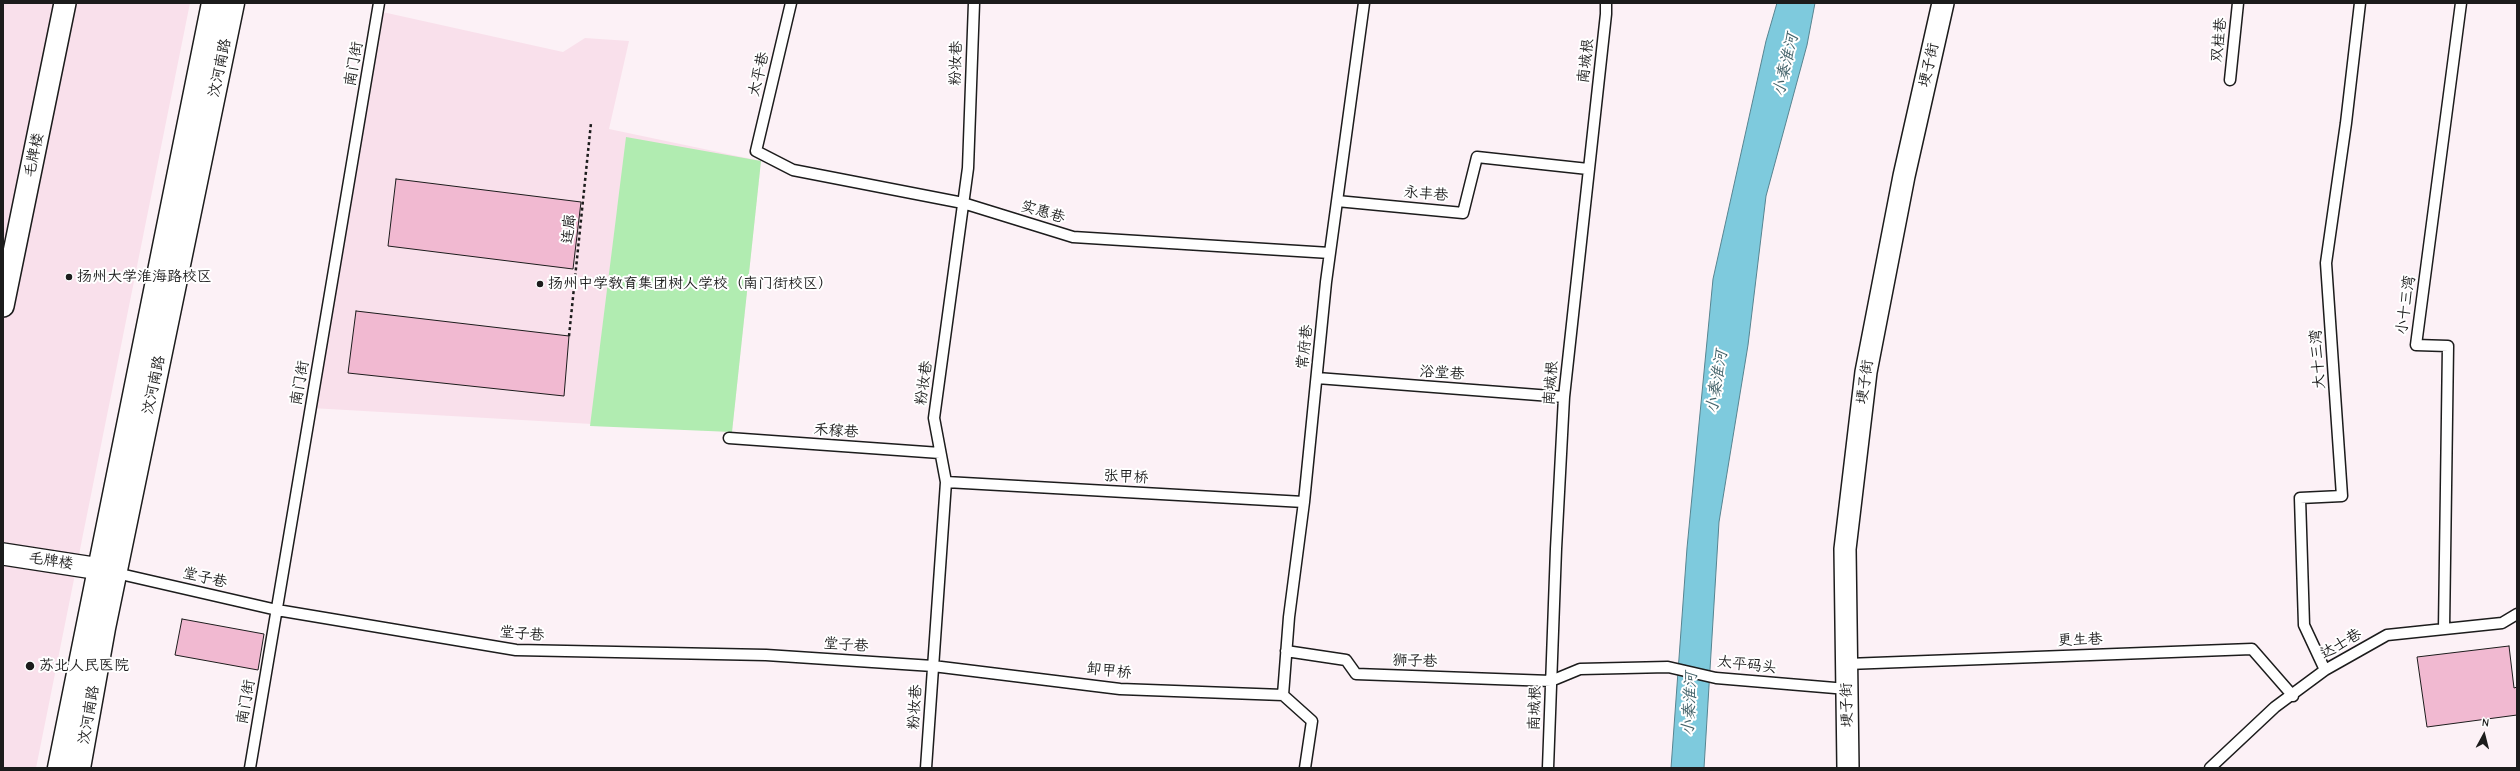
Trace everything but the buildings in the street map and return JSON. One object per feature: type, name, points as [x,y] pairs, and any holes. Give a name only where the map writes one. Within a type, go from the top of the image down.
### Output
[{"type":"main road","name":"汶河南路","points":[[79,768],[108,571],[212,3]]},
{"type":"main road","name":"汶河南路","points":[[59,768],[108,571],[233,3]]},
{"type":"street","name":"毛牌楼","points":[[3,306],[65,3]]},
{"type":"street","name":"埂子街","points":[[1848,768],[1845,549],[1866,372],[1904,176],[1943,3]]},
{"type":"street","name":"毛牌楼","points":[[3,554],[108,571]]},
{"type":"lane","name":"南门街","points":[[250,768],[379,3]]},
{"type":"lane","name":"太平巷","points":[[756,151],[791,3]]},
{"type":"lane","name":"粉妆巷","points":[[926,768],[946,482],[934,418],[968,168],[974,3]]},
{"type":"lane","name":"常府巷","points":[[1283,695],[1286,651],[1304,502],[1330,254],[1364,3]]},
{"type":"lane","name":"南城根","points":[[1548,768],[1564,398],[1606,3]]},
{"type":"lane","name":"双桂巷","points":[[2230,80],[2238,3]]},
{"type":"lane","name":"大十三湾","points":[[2325,670],[2304,625],[2300,498],[2342,496],[2326,264],[2346,123],[2360,3]]},
{"type":"lane","name":"小十三湾","points":[[2444,629],[2448,346],[2416,344],[2462,3]]},
{"type":"lane","name":"实惠巷","points":[[756,151],[793,170],[963,203],[1073,237],[1330,254]]},
{"type":"lane","name":"永丰巷","points":[[1337,201],[1463,213],[1477,157],[1588,169]]},
{"type":"lane","name":"浴堂巷","points":[[1317,378],[1564,398]]},
{"type":"lane","name":"禾稼巷","points":[[729,438],[940,453]]},
{"type":"lane","name":"张甲桥","points":[[946,482],[1304,502]]},
{"type":"lane","name":"堂子巷","points":[[108,571],[277,610],[516,650],[766,655],[933,666]]},
{"type":"lane","name":"达士巷","points":[[2210,768],[2275,707],[2293,696],[2325,670],[2387,635],[2502,623],[2517,614]]},
{"type":"lane","name":"更生巷","points":[[1846,664],[2252,649],[2293,696]]},
{"type":"lane","name":"狮子巷","points":[[1286,651],[1346,660],[1356,674],[1551,680]]},
{"type":"lane","name":"卸甲桥","points":[[933,666],[1120,688],[1283,695]]},
{"type":"lane","name":"太平码头","points":[[1551,680],[1580,669],[1668,667],[1716,678],[1847,689]]},
{"type":"lane","points":[[1283,695],[1312,721],[1305,768]]},
{"type":"path","name":"连廊","points":[[569,336],[578,237],[591,123]]},
{"type":"shaded area","name":"扬州大学淮海路校区","points":[[3,3],[190,3],[36,768],[3,768]]},
{"type":"shaded area","name":"扬州中学教育集团树人学校（南门街校区）","points":[[378,11],[563,52],[585,38],[629,41],[609,129],[761,161],[732,432],[311,408]]},
{"type":"green space","points":[[626,137],[761,161],[732,432],[590,426]]},
{"type":"water","name":"小秦淮河","points":[[1777,3],[1815,3],[1807,45],[1766,196],[1748,345],[1719,522],[1704,768],[1671,768],[1687,548],[1713,279],[1766,41]]},
{"type":"place","name":"扬州大学淮海路校区","points":[[69,277]]},
{"type":"place","name":"扬州中学教育集团树人学校（南门街校区）","points":[[540,284]]},
{"type":"place","name":"苏北人民医院","points":[[30,666]]}]
